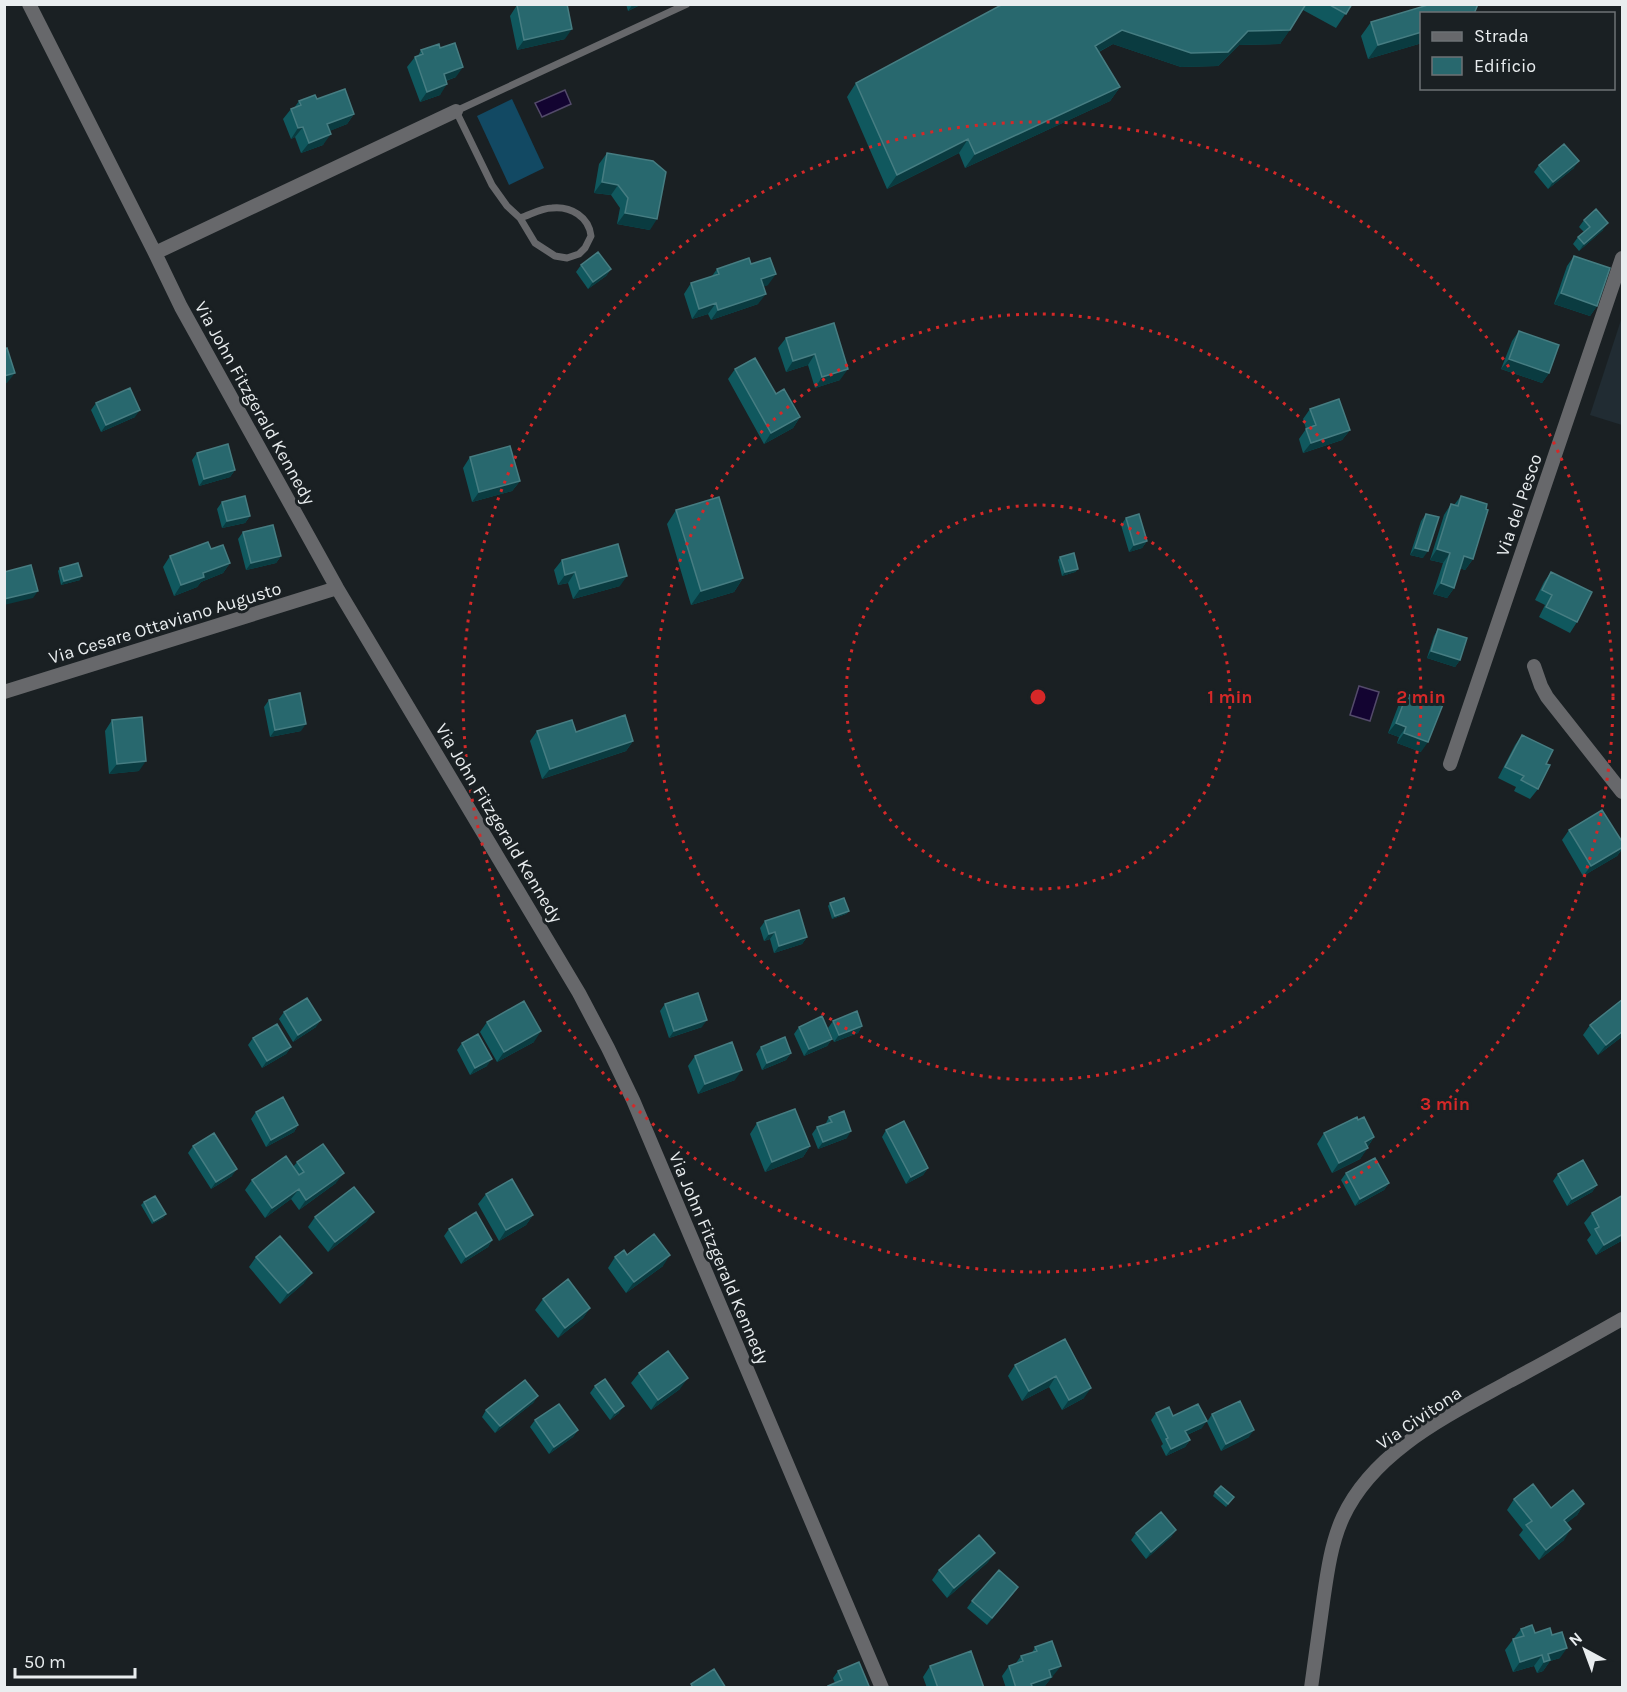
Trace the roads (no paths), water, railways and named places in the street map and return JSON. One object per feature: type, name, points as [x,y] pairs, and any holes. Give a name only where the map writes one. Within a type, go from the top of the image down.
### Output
[{"type":"street","name":"Via John Fitzgerald Kennedy","points":[[29,4],[181,307],[337,588],[544,933],[608,1048],[633,1100],[882,1688]]},
{"type":"street","points":[[155,253],[456,111]]},
{"type":"street","name":"Via del Pesco","points":[[1450,764],[1623,258]]},
{"type":"street","name":"Via Cesare Ottaviano Augusto","points":[[4,692],[337,588]]},
{"type":"street","points":[[1534,666],[1547,697],[1623,792]]},
{"type":"street","name":"Via Civitona","points":[[1311,1688],[1333,1548],[1342,1519],[1362,1486],[1383,1464],[1428,1429],[1623,1319]]},
{"type":"lane","points":[[520,218],[547,208],[567,209],[583,218],[588,225],[590,242],[579,254],[567,258],[548,253],[535,243],[520,218],[507,206],[492,185],[456,111],[687,4]]}]
